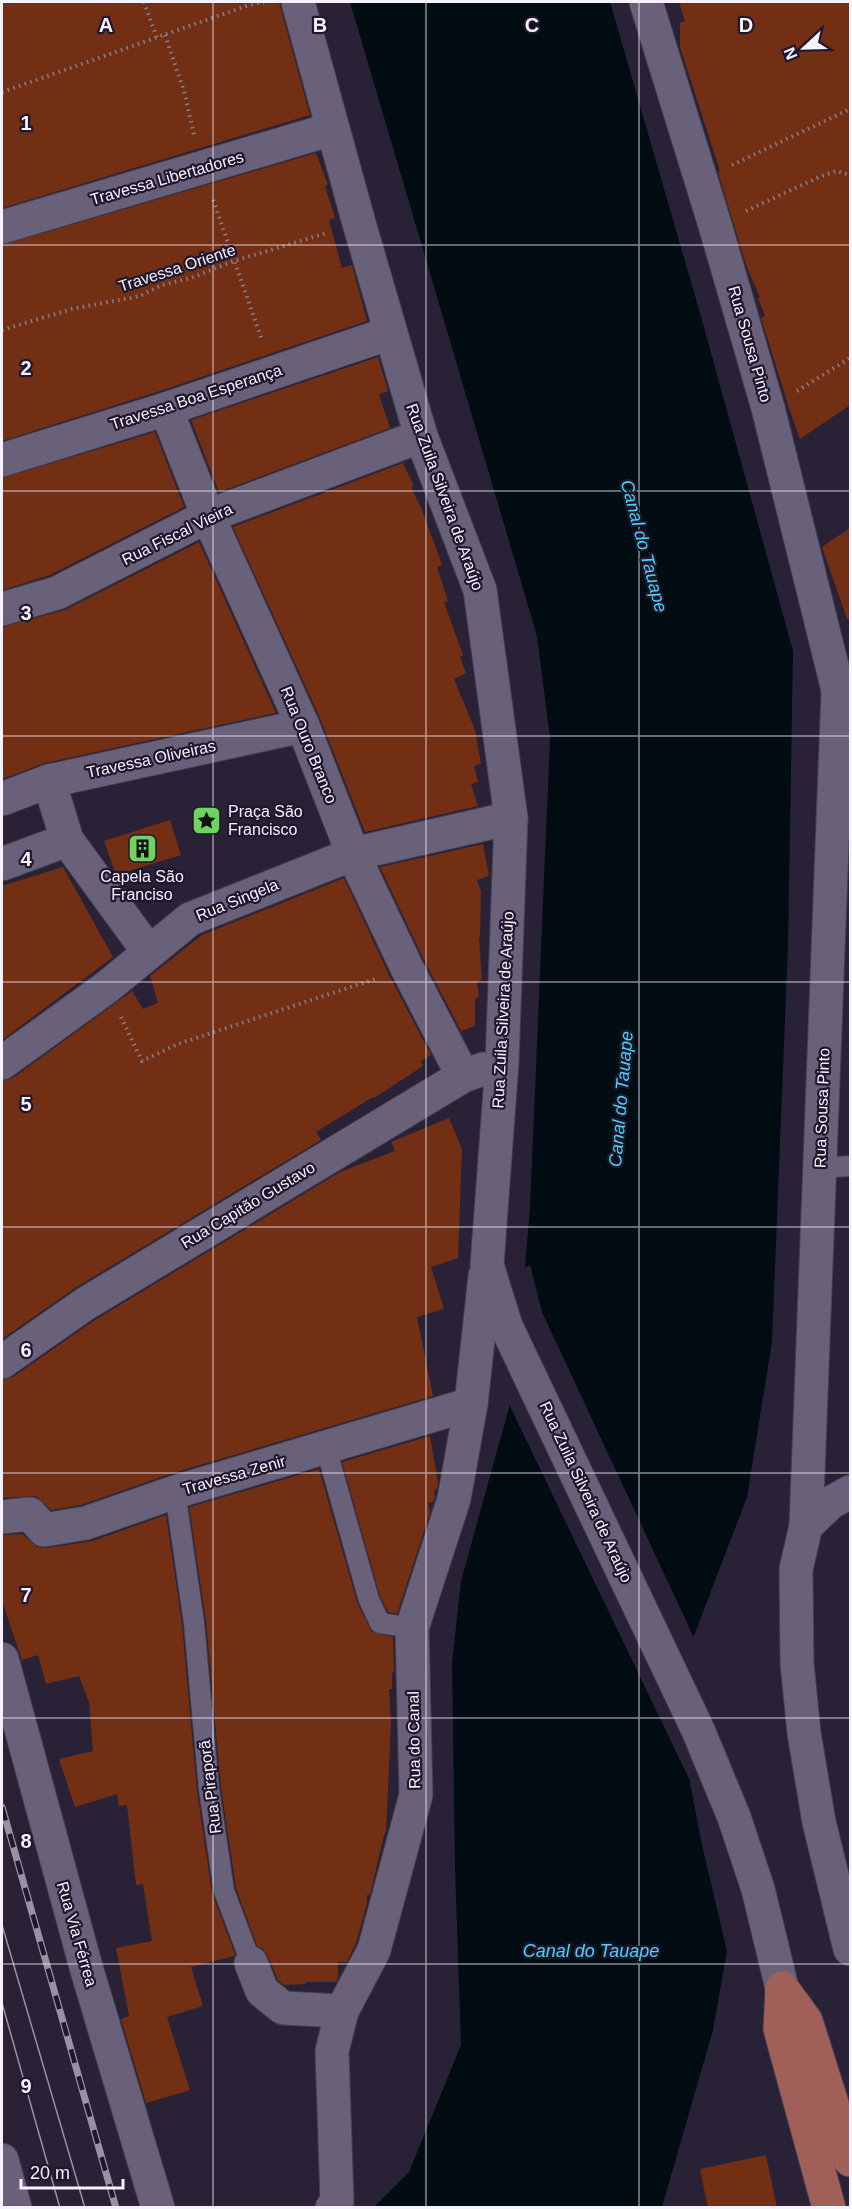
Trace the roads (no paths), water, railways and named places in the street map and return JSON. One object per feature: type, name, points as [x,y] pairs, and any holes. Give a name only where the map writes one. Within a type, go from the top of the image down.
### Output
[{"type":"main road","points":[[783,1988],[806,2021],[850,2160]]},
{"type":"main road","points":[[783,1988],[780,2029],[829,2208]]},
{"type":"street","name":"Rua Zuila Silveira de Araújo","points":[[298,2],[332,129],[421,436],[480,590],[511,818],[502,1063],[487,1265],[506,1326],[698,1730],[734,1817],[751,1869],[783,1988]]},
{"type":"street","name":"Rua Sousa Pinto","points":[[646,2],[702,181],[768,408],[838,690],[850,720]]},
{"type":"street","name":"Travessa Libertadores","points":[[2,227],[332,129]]},
{"type":"street","name":"Travessa Boa Esperança","points":[[2,460],[166,409],[390,333]]},
{"type":"street","name":"Rua Ouro Branco","points":[[166,409],[208,516],[303,726],[353,854],[407,968],[463,1076]]},
{"type":"street","name":"Rua Fiscal Vieira","points":[[2,609],[57,593],[208,516],[421,436]]},
{"type":"street","name":"Rua Sousa Pinto","points":[[838,690],[835,1167],[806,1526],[796,1569],[797,1663],[804,1733],[819,1822],[850,1949]]},
{"type":"street","name":"Travessa Oliveiras","points":[[2,799],[49,781],[303,726]]},
{"type":"street","points":[[49,781],[67,840],[148,951]]},
{"type":"street","name":"Rua Singela","points":[[2,1063],[107,987],[148,951],[190,919],[353,854],[511,818]]},
{"type":"street","points":[[2,864],[67,840]]},
{"type":"street","name":"Rua Capitão Gustavo","points":[[2,1362],[85,1304],[463,1076],[502,1063]]},
{"type":"street","name":"Rua do Canal","points":[[332,2208],[337,2201],[332,2051],[342,2011],[374,1950],[416,1795],[412,1628],[454,1499],[471,1404],[487,1265]]},
{"type":"street","name":"Travessa Zenir","points":[[2,1517],[30,1514],[44,1530],[86,1523],[175,1492],[471,1404]]},
{"type":"street","points":[[806,1526],[830,1503],[850,1492]]},
{"type":"street","name":"Rua Via Férrea","points":[[2,1659],[86,1967],[158,2208]]},
{"type":"street","name":"Rua Piraporã","points":[[252,1963],[262,1992],[283,2008],[342,2011]]},
{"type":"street","points":[[2,2160],[15,2208]]},
{"type":"lane","points":[[326,1448],[373,1608],[380,1623],[412,1628]]},
{"type":"lane","name":"Rua Piraporã","points":[[175,1492],[194,1623],[209,1789],[224,1891],[252,1963]]},
{"type":"water","name":"Canal do Tauape","points":[[350,2],[610,2],[702,320],[793,651],[788,945],[772,1342],[747,1497],[692,1641],[690,1783],[727,1951],[713,2030],[662,2207],[374,2207],[409,2172],[461,2045],[455,1868],[452,1663],[461,1581],[515,1386],[530,1207],[550,738],[537,636]]},
{"type":"tram line","points":[[2,1925],[85,2208]]},
{"type":"tram line","points":[[2,2003],[60,2208]]},
{"type":"railway","points":[[2,1807],[116,2208]]},
{"type":"place","name":"Praça São Francisco","points":[[207,820]]},
{"type":"place","name":"Capela São Franciso","points":[[142,848]]}]
